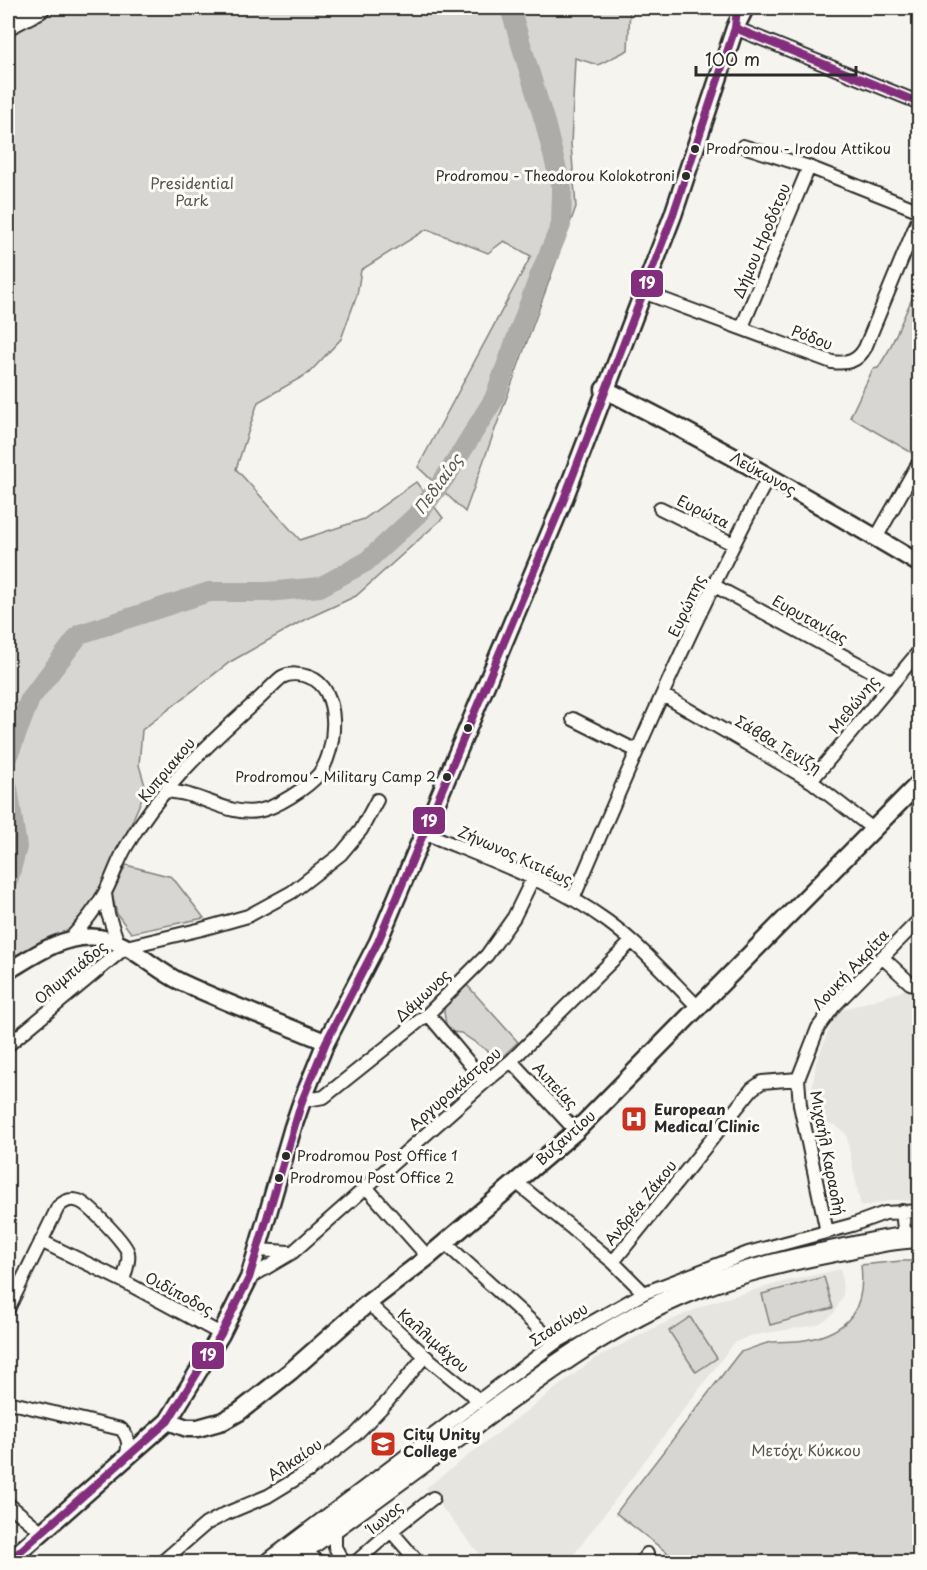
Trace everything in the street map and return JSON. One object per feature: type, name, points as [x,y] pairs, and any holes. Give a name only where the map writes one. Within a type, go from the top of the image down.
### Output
[{"type":"main road","points":[[8,11],[15,8]]},
{"type":"main road","points":[[8,24],[39,8]]},
{"type":"main road","points":[[735,28],[737,8]]},
{"type":"main road","points":[[8,1562],[168,1421],[221,1334],[249,1278],[302,1101],[326,1042],[378,942],[562,504],[604,389],[673,215],[735,28],[745,8]]},
{"type":"main road","name":"Λεύκωνος","points":[[604,389],[769,476],[920,564]]},
{"type":"main road","name":"Βυζαντίου","points":[[168,1421],[188,1428],[198,1428],[223,1421],[239,1412],[291,1371],[368,1303],[428,1257],[576,1131],[920,782]]},
{"type":"main road","points":[[309,1560],[334,1534],[565,1364],[645,1317],[751,1275],[805,1261],[881,1252],[915,1241]]},
{"type":"main road","points":[[285,1563],[538,1377],[585,1346],[640,1315],[693,1290],[741,1273],[804,1257],[915,1241]]},
{"type":"street","points":[[735,28],[920,103]]},
{"type":"street","points":[[743,146],[809,167],[920,213]]},
{"type":"street","name":"Δήμου Ηροδότου","points":[[742,327],[809,167]]},
{"type":"street","name":"Ρόδου","points":[[643,292],[832,362],[844,363],[858,359],[865,348],[920,213]]},
{"type":"street","points":[[876,538],[918,464]]},
{"type":"street","name":"Ευρώπης","points":[[573,899],[637,751],[713,585],[769,476]]},
{"type":"street","name":"Ευρώτα","points":[[660,508],[733,544]]},
{"type":"street","name":"Ευρυτανίας","points":[[713,585],[892,682]]},
{"type":"street","name":"Μεθώνης","points":[[811,781],[920,650]]},
{"type":"street","name":"Κυπριακου","points":[[70,939],[105,894],[126,846],[166,791],[210,742],[281,678],[290,675],[310,677],[320,683],[330,700],[332,739],[328,757],[319,774],[294,794],[271,808],[239,812],[191,796],[166,791]]},
{"type":"street","name":"Σάββα Τενίζη","points":[[663,695],[811,781],[873,829]]},
{"type":"street","points":[[573,719],[637,751]]},
{"type":"street","points":[[122,945],[202,930],[268,907],[316,876],[341,854],[361,830],[377,801]]},
{"type":"street","name":"Ζήνωνος Κιτιέως","points":[[425,833],[533,878],[608,921],[698,1007]]},
{"type":"street","name":"Δάμωνος","points":[[302,1101],[314,1101],[324,1097],[429,1014],[487,955],[514,917],[533,878]]},
{"type":"street","points":[[105,894],[108,914],[122,945]]},
{"type":"street","name":"Λουκή Ακρίτα","points":[[798,1079],[818,1028],[834,1006],[920,919]]},
{"type":"street","points":[[8,970],[70,939],[92,937],[122,945],[182,983],[326,1042]]},
{"type":"street","name":"Αργυροκάστρου","points":[[249,1278],[293,1252],[511,1061],[631,942]]},
{"type":"street","name":"Ολυμπιάδος","points":[[8,1045],[122,945]]},
{"type":"street","points":[[882,957],[910,983],[920,986]]},
{"type":"street","points":[[429,1014],[485,1082]]},
{"type":"street","name":"Αιπείας","points":[[511,1061],[576,1131]]},
{"type":"street","name":"Μιχαήλ Καραολή","points":[[798,1079],[800,1105],[827,1232]]},
{"type":"street","name":"Ανδρέα Ζάκου","points":[[613,1262],[752,1089],[762,1082],[798,1079]]},
{"type":"street","points":[[516,1182],[613,1262],[644,1293]]},
{"type":"street","points":[[366,1187],[428,1257]]},
{"type":"street","name":"Οιδίποδος","points":[[8,1308],[58,1207],[70,1200],[82,1202],[127,1248],[128,1259],[123,1281]]},
{"type":"street","points":[[902,1211],[915,1241]]},
{"type":"street","name":"Στασίνου","points":[[265,1563],[555,1343],[644,1293],[748,1253],[852,1226],[873,1216],[902,1211],[920,1211]]},
{"type":"street","name":"Οιδίποδος","points":[[41,1241],[123,1281],[221,1334]]},
{"type":"street","points":[[444,1242],[555,1343]]},
{"type":"street","points":[[258,1250],[293,1252]]},
{"type":"street","name":"Καλλιμάχου","points":[[368,1303],[425,1356],[480,1401]]},
{"type":"street","name":"Αλκαίου","points":[[162,1563],[206,1524],[268,1496],[309,1471],[356,1434],[387,1402],[425,1356]]},
{"type":"street","points":[[8,1402],[121,1429],[128,1436],[129,1446],[125,1460]]},
{"type":"street","name":"Ίωνος","points":[[356,1563],[391,1531],[434,1498]]},
{"type":"street","points":[[8,1504],[41,1532]]},
{"type":"street","points":[[391,1531],[418,1563]]},
{"type":"street","points":[[334,1534],[335,1547],[343,1563]]},
{"type":"shaded area","points":[[919,980],[919,1201],[892,1200],[861,1207],[846,1134],[835,1125],[815,1120],[813,1084],[816,1063],[838,1011],[900,992]]},
{"type":"shaded area","points":[[841,1269],[843,1295],[835,1312],[827,1319],[816,1325],[749,1336],[734,1343],[568,1562],[486,1562],[426,1488],[594,1359],[654,1328],[712,1302]]},
{"type":"green space","name":"Presidential Park","points":[[59,8],[630,8],[628,50],[598,65],[575,58],[571,144],[576,207],[465,512],[418,467],[531,256],[504,241],[488,253],[427,229],[361,270],[357,295],[341,339],[309,373],[258,402],[236,469],[300,540],[364,519],[416,482],[443,518],[356,596],[304,620],[230,662],[142,730],[139,765],[146,789],[106,882],[77,933],[8,968],[8,33]]},
{"type":"green space","points":[[919,283],[920,457],[850,417],[873,369],[878,368],[889,350]]},
{"type":"green space","points":[[126,865],[172,877],[204,918],[131,933],[117,914],[112,895]]},
{"type":"green space","points":[[467,985],[518,1042],[500,1059],[461,1033],[452,1032],[446,1025],[445,1005]]},
{"type":"green space","name":"Μετόχι Κύκκου","points":[[919,1261],[919,1562],[679,1562],[616,1513],[740,1352],[772,1342],[805,1340],[833,1331],[851,1316],[857,1306],[861,1294],[861,1265]]},
{"type":"green space","points":[[824,1277],[833,1308],[770,1325],[762,1294]]},
{"type":"green space","points":[[690,1317],[717,1358],[696,1372],[669,1331]]},
{"type":"waterway","name":"Πεδιαίος","points":[[8,756],[30,699],[80,634],[209,592],[267,592],[320,587],[366,562],[419,513],[449,472],[494,399],[539,277],[561,225],[562,190],[545,123],[510,8]]},
{"type":"waterway","name":"Πεδιαίος","points":[[8,788],[17,847],[8,881]]},
{"type":"transit line","name":"19","points":[[8,1562],[168,1421],[221,1334],[249,1278],[302,1101],[326,1042],[378,942],[562,504],[673,215],[735,28],[737,8]]},
{"type":"transit line","name":"19","points":[[735,28],[920,103]]},
{"type":"place","name":"Prodromou - Irodou Attikou","points":[[695,149]]},
{"type":"place","name":"Prodromou - Theodorou Kolokotroni","points":[[686,176]]},
{"type":"place","name":"Prodromou - Military Camp 2","points":[[447,777]]},
{"type":"place","name":"European Medical Clinic","points":[[634,1119]]},
{"type":"place","name":"Prodromou Post Office 1","points":[[286,1156]]},
{"type":"place","name":"Prodromou Post Office 2","points":[[279,1178]]},
{"type":"place","name":"City Unity College","points":[[383,1444]]}]
